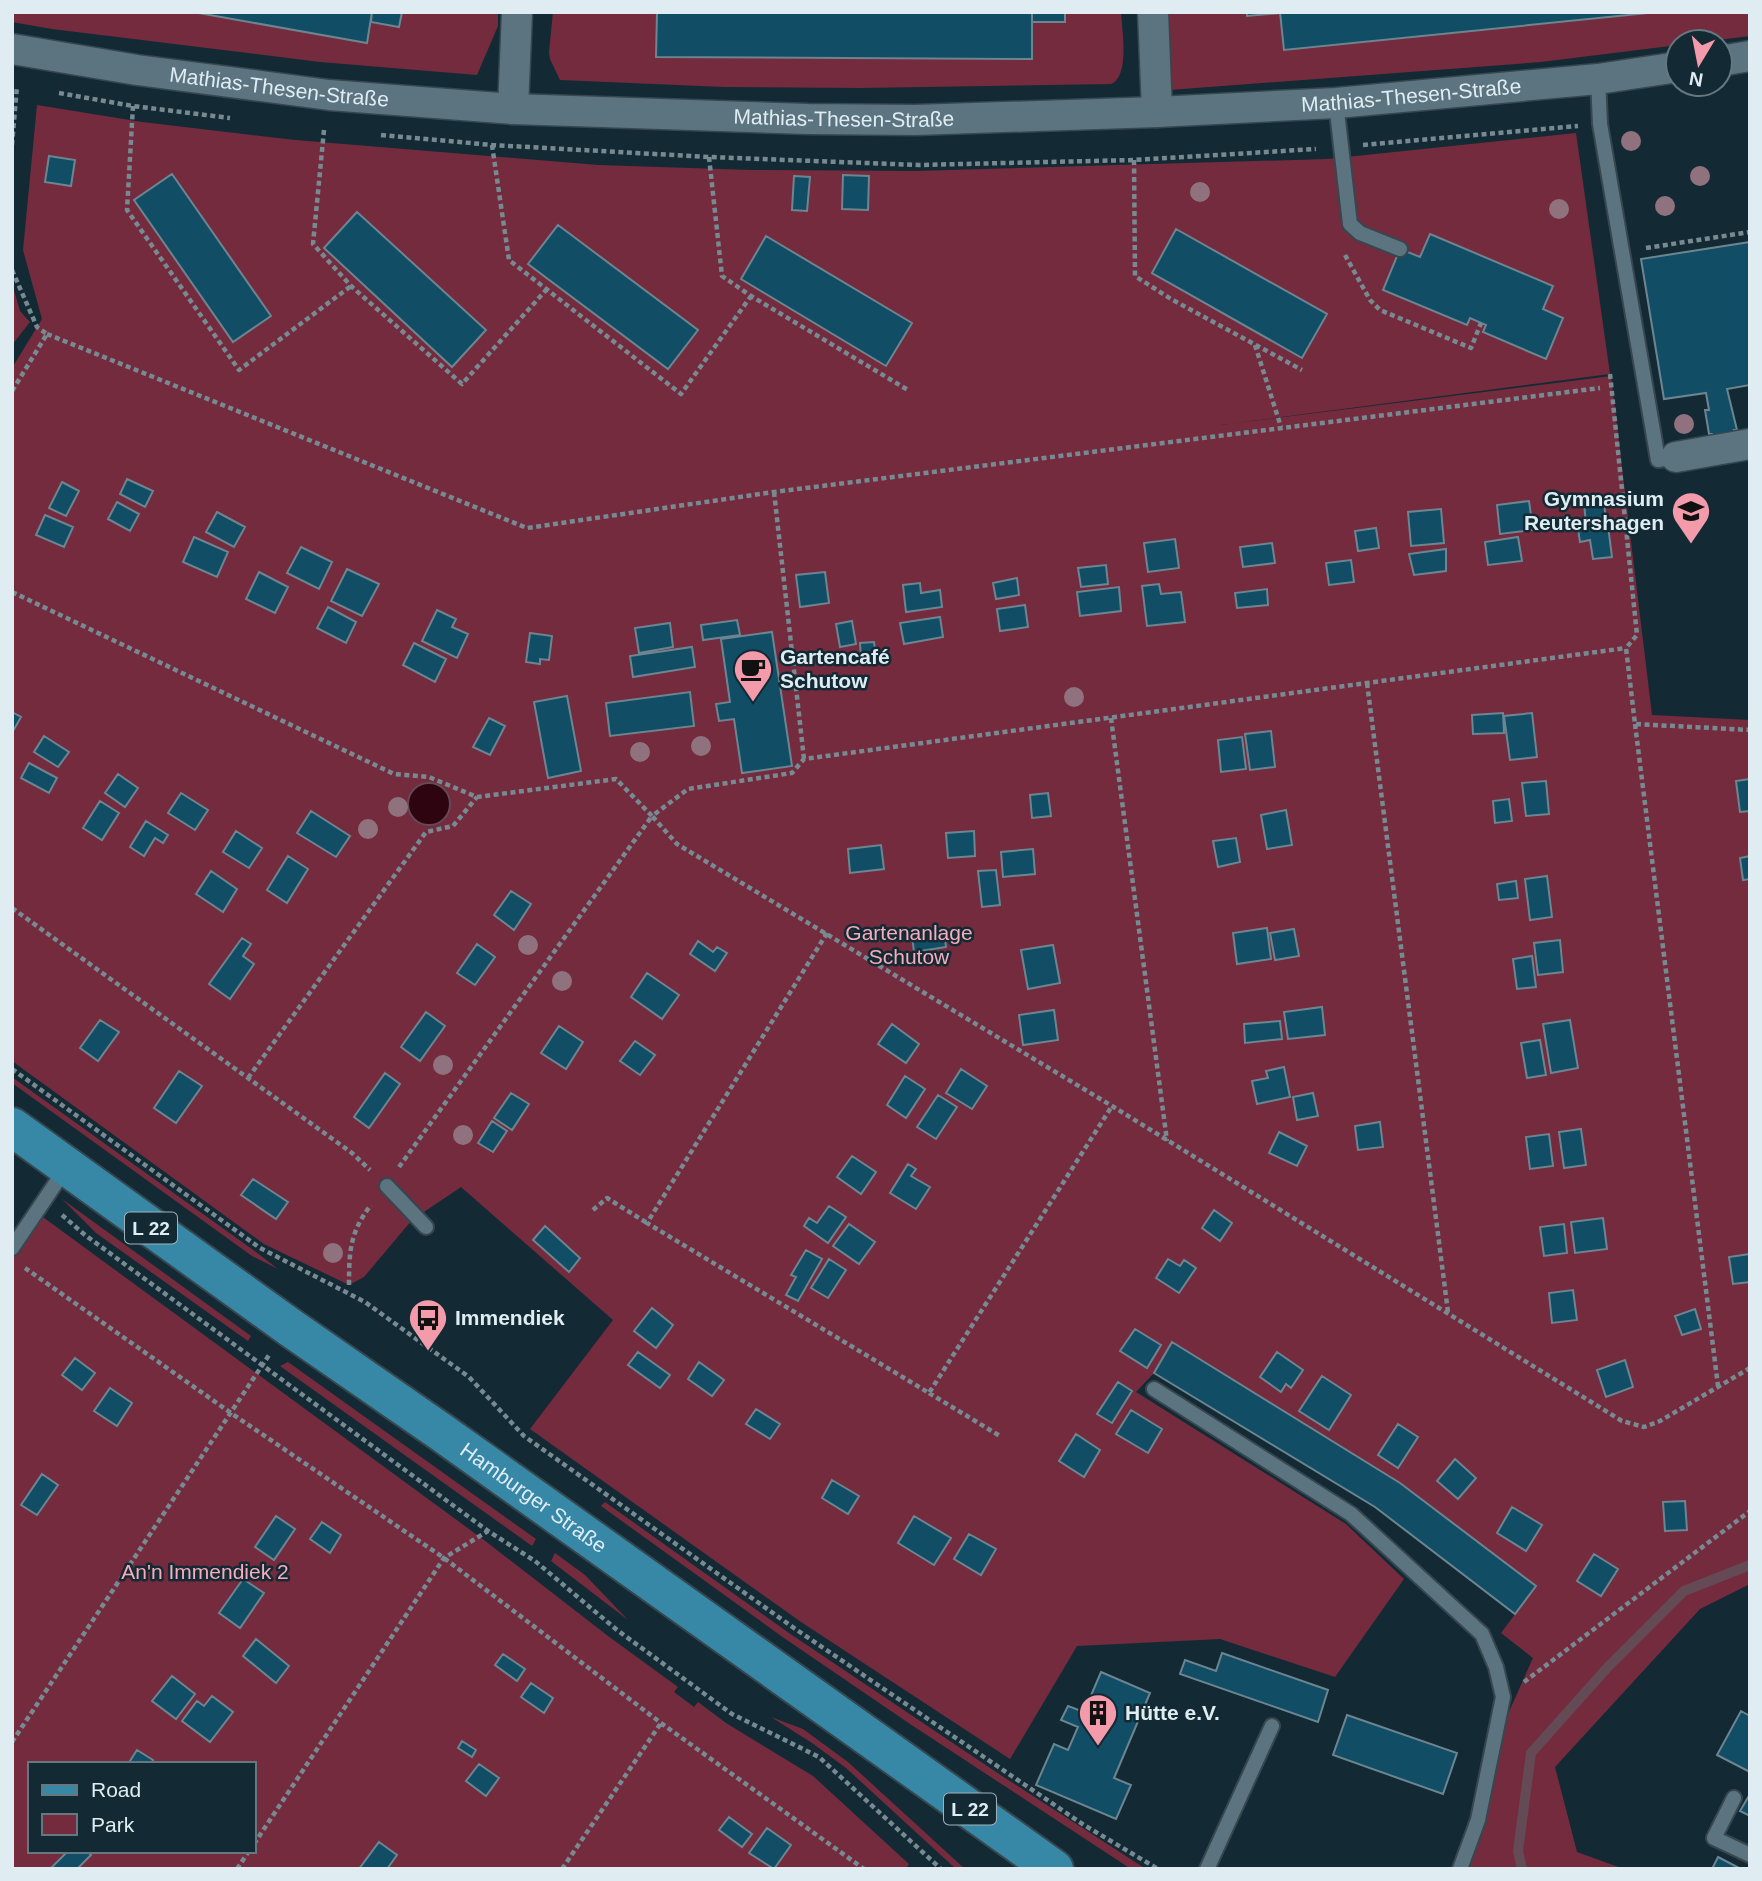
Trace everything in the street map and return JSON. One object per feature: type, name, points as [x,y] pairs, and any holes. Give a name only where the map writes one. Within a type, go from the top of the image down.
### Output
[{"type":"main road","name":"Hamburger Straße","points":[[12,1127],[1054,1869]]},
{"type":"street","points":[[513,109],[517,12]]},
{"type":"street","points":[[1153,12],[1157,112]]},
{"type":"street","name":"Mathias-Thesen-Straße","points":[[12,49],[137,70],[329,95],[513,109],[808,120],[915,120],[1336,103],[1598,79],[1664,69]]},
{"type":"street","points":[[1676,457],[1750,444]]},
{"type":"lane","points":[[1598,79],[1600,124],[1658,460],[1676,457]]},
{"type":"lane","points":[[1336,103],[1350,224],[1360,233],[1400,249]]},
{"type":"lane","points":[[14,1254],[67,1167]]},
{"type":"lane","points":[[387,1186],[426,1227]]},
{"type":"lane","points":[[1154,1389],[1351,1514],[1482,1634],[1496,1667],[1503,1697],[1478,1820],[1460,1869]]},
{"type":"lane","points":[[1207,1869],[1272,1726]]},
{"type":"lane","points":[[1734,1798],[1714,1838],[1750,1855]]},
{"type":"path","points":[[12,145],[18,86]]},
{"type":"path","points":[[133,106],[127,210],[239,370],[351,286]]},
{"type":"path","points":[[324,130],[313,244],[351,286],[462,384],[546,290]]},
{"type":"path","points":[[492,145],[509,260],[681,394],[751,296]]},
{"type":"path","points":[[709,157],[722,276],[908,390]]},
{"type":"path","points":[[1134,160],[1135,276],[1171,299],[1302,370]]},
{"type":"path","points":[[1621,252],[1750,232]]},
{"type":"path","points":[[1339,244],[1370,300],[1380,310],[1471,348],[1481,323]]},
{"type":"path","points":[[12,270],[37,327],[47,334],[527,528],[774,492],[1600,388]]},
{"type":"path","points":[[12,391],[47,334]]},
{"type":"path","points":[[1255,344],[1281,427]]},
{"type":"path","points":[[349,1285],[349,1250],[358,1221],[387,1186],[652,816],[688,789],[792,773],[804,759],[1626,648],[1637,635],[1610,374]]},
{"type":"path","points":[[774,492],[804,759]]},
{"type":"path","points":[[12,592],[394,774],[429,777],[477,797],[616,779],[677,844],[1112,1106],[1622,1421],[1644,1427],[1660,1421],[1750,1368]]},
{"type":"path","points":[[1626,648],[1718,1386]]},
{"type":"path","points":[[1367,683],[1448,1312]]},
{"type":"path","points":[[1111,718],[1167,1141]]},
{"type":"path","points":[[1635,724],[1750,730]]},
{"type":"path","points":[[248,1079],[426,832],[453,825],[477,797]]},
{"type":"path","points":[[12,908],[352,1153],[387,1186]]},
{"type":"path","points":[[647,1223],[827,933]]},
{"type":"path","points":[[12,1069],[260,1248],[365,1302],[469,1377],[524,1436],[794,1628],[1084,1825],[1158,1869]]},
{"type":"path","points":[[929,1394],[1112,1106]]},
{"type":"path","points":[[593,1210],[607,1198],[1000,1436]]},
{"type":"path","points":[[46,1200],[85,1235],[488,1531],[535,1561],[617,1630],[732,1714],[820,1757],[941,1869]]},
{"type":"path","points":[[14,1254],[231,1413],[444,1558],[661,1723],[864,1869]]},
{"type":"path","points":[[12,1742],[263,1364],[291,1328]]},
{"type":"path","points":[[1503,1697],[1750,1511]]},
{"type":"path","points":[[256,1840],[444,1558],[488,1531]]},
{"type":"path","points":[[562,1869],[661,1723]]},
{"type":"path","points":[[237,1869],[247,1853]]},
{"type":"green space","points":[[12,12],[498,12],[498,26],[477,75],[320,62],[52,29],[12,22]]},
{"type":"green space","points":[[553,12],[1121,12],[1123,62],[1121,72],[1111,84],[860,88],[724,87],[560,80],[549,52]]},
{"type":"green space","points":[[1153,12],[1750,12],[1750,36],[1734,38],[1734,28],[1664,28],[1664,47],[1541,62],[1156,91]]},
{"type":"green space","name":"Gartenanlage Schutow","points":[[37,105],[142,122],[295,140],[598,165],[751,170],[915,171],[1327,159],[1576,133],[1610,374],[1221,425],[1611,376],[1652,715],[1750,720],[1750,1584],[1700,1609],[1555,1767],[1577,1852],[1624,1869],[1465,1869],[1485,1821],[1499,1734],[1533,1658],[1501,1633],[1536,1586],[1400,1483],[1172,1342],[1154,1373],[1136,1392],[1346,1524],[1404,1579],[1335,1677],[1220,1639],[1077,1646],[1010,1759],[801,1622],[530,1429],[613,1320],[461,1187],[412,1220],[364,1277],[349,1285],[264,1244],[12,1061],[12,368],[42,319],[23,250]]},
{"type":"green space","points":[[12,283],[20,311],[30,322],[12,345]]},
{"type":"green space","points":[[12,1077],[278,1269],[252,1256],[12,1083]]},
{"type":"green space","points":[[62,1199],[251,1336],[248,1341],[96,1233]]},
{"type":"green space","name":"An'n Immendiek 2","points":[[36,1212],[484,1540],[678,1687],[674,1692],[694,1707],[698,1702],[726,1723],[813,1776],[909,1864],[906,1869],[12,1869],[12,1248]]},
{"type":"green space","points":[[288,1362],[536,1539],[532,1546],[280,1366]]},
{"type":"green space","points":[[605,1502],[789,1633],[1146,1869],[1131,1869],[910,1724],[784,1638],[601,1506]]},
{"type":"green space","points":[[555,1553],[585,1575],[628,1620],[551,1561]]},
{"type":"green space","points":[[771,1717],[803,1729],[848,1762],[965,1869],[956,1869],[846,1768]]},
{"type":"shaded area","points":[[429,783],[444,789],[450,804],[444,819],[429,825],[414,819],[408,804],[414,789]]},
{"type":"building","points":[[193,12],[372,12],[367,43]]},
{"type":"building","points":[[372,12],[402,12],[399,27],[371,22]]},
{"type":"building","points":[[657,12],[1032,12],[1032,59],[656,57]]},
{"type":"building","points":[[1032,12],[1065,12],[1065,22],[1032,22]]},
{"type":"building","points":[[1247,12],[1280,12],[1280,13],[1247,16]]},
{"type":"building","points":[[1280,12],[1658,12],[1284,50]]},
{"type":"building","points":[[49,156],[75,160],[71,186],[45,182]]},
{"type":"building","points":[[172,174],[271,316],[233,342],[134,200]]},
{"type":"building","points":[[843,175],[869,176],[868,210],[842,209]]},
{"type":"building","points":[[794,176],[810,177],[807,211],[792,210]]},
{"type":"building","points":[[357,212],[486,330],[452,367],[324,248]]},
{"type":"building","points":[[558,225],[698,330],[668,369],[528,264]]},
{"type":"building","points":[[1176,229],[1327,314],[1302,358],[1152,273]]},
{"type":"building","points":[[1430,234],[1553,286],[1543,309],[1563,318],[1546,359],[1483,332],[1486,325],[1470,318],[1467,325],[1383,290],[1400,249],[1420,257]]},
{"type":"building","points":[[766,236],[912,323],[886,366],[741,279]]},
{"type":"building","points":[[1750,242],[1750,385],[1727,389],[1737,430],[1734,430],[1735,435],[1713,438],[1712,434],[1709,434],[1705,410],[1709,410],[1706,393],[1664,399],[1641,259]]},
{"type":"building","points":[[127,479],[153,491],[145,507],[120,494]]},
{"type":"building","points":[[62,482],[79,491],[66,516],[49,508]]},
{"type":"building","points":[[1529,501],[1533,530],[1500,534],[1497,505]]},
{"type":"building","points":[[1604,501],[1606,522],[1586,524],[1584,503]]},
{"type":"building","points":[[117,502],[139,514],[130,531],[108,519]]},
{"type":"building","points":[[1441,509],[1444,543],[1411,546],[1408,512]]},
{"type":"building","points":[[217,512],[245,527],[234,547],[206,532]]},
{"type":"building","points":[[45,515],[73,527],[64,547],[36,535]]},
{"type":"building","points":[[1608,526],[1612,557],[1593,559],[1590,540],[1580,542],[1578,529]]},
{"type":"building","points":[[1376,528],[1379,548],[1358,551],[1355,531]]},
{"type":"building","points":[[194,537],[228,552],[217,577],[183,562]]},
{"type":"building","points":[[1518,537],[1522,561],[1488,565],[1485,542]]},
{"type":"building","points":[[1175,539],[1179,568],[1148,572],[1144,543]]},
{"type":"building","points":[[1272,543],[1275,563],[1243,567],[1240,547]]},
{"type":"building","points":[[301,547],[332,562],[319,589],[287,573]]},
{"type":"building","points":[[1446,549],[1446,571],[1414,575],[1409,554]]},
{"type":"building","points":[[1351,560],[1354,582],[1329,585],[1326,563]]},
{"type":"building","points":[[1106,565],[1108,584],[1081,587],[1078,568]]},
{"type":"building","points":[[347,569],[379,584],[362,616],[331,601]]},
{"type":"building","points":[[259,572],[288,587],[275,613],[246,599]]},
{"type":"building","points":[[825,572],[829,603],[800,607],[796,575]]},
{"type":"building","points":[[1017,578],[1019,595],[996,599],[993,583]]},
{"type":"building","points":[[920,583],[921,593],[940,590],[942,607],[906,612],[903,585]]},
{"type":"building","points":[[1159,584],[1161,594],[1181,592],[1185,622],[1147,626],[1142,586]]},
{"type":"building","points":[[1119,587],[1121,611],[1080,616],[1077,592]]},
{"type":"building","points":[[1267,589],[1268,605],[1237,608],[1235,593]]},
{"type":"building","points":[[1025,605],[1028,627],[1000,631],[997,609]]},
{"type":"building","points":[[328,607],[356,622],[346,643],[317,628]]},
{"type":"building","points":[[437,610],[456,619],[452,627],[468,634],[457,658],[422,641]]},
{"type":"building","points":[[940,617],[943,637],[904,644],[900,623]]},
{"type":"building","points":[[737,620],[740,635],[703,640],[701,625]]},
{"type":"building","points":[[852,621],[856,644],[840,647],[836,624]]},
{"type":"building","points":[[670,623],[673,647],[639,653],[635,628]]},
{"type":"building","name":"Gartencafé Schutow","points":[[772,632],[792,766],[742,773],[734,719],[719,721],[716,704],[730,702],[721,639]]},
{"type":"building","points":[[530,633],[552,636],[549,660],[540,659],[540,664],[526,662]]},
{"type":"building","points":[[874,642],[876,656],[861,657],[860,643]]},
{"type":"building","points":[[414,643],[446,659],[435,682],[403,665]]},
{"type":"building","points":[[692,647],[695,667],[633,677],[630,656]]},
{"type":"building","points":[[690,692],[694,726],[610,736],[606,703]]},
{"type":"building","points":[[567,696],[581,771],[548,778],[534,702]]},
{"type":"building","points":[[12,712],[21,717],[12,733]]},
{"type":"building","points":[[1503,713],[1504,733],[1473,734],[1472,715]]},
{"type":"building","points":[[1532,713],[1537,757],[1510,760],[1504,716]]},
{"type":"building","points":[[489,718],[505,726],[490,755],[473,747]]},
{"type":"building","points":[[1271,731],[1275,767],[1250,770],[1245,734]]},
{"type":"building","points":[[44,736],[69,752],[58,767],[34,752]]},
{"type":"building","points":[[1242,737],[1246,769],[1221,772],[1218,740]]},
{"type":"building","points":[[29,763],[57,778],[49,793],[21,778]]},
{"type":"building","points":[[118,774],[138,788],[125,807],[105,793]]},
{"type":"building","points":[[1750,779],[1750,811],[1740,812],[1736,781]]},
{"type":"building","points":[[1546,781],[1549,814],[1526,816],[1522,783]]},
{"type":"building","points":[[181,793],[208,810],[195,830],[168,813]]},
{"type":"building","points":[[1048,793],[1051,816],[1032,818],[1030,795]]},
{"type":"building","points":[[1509,799],[1512,821],[1495,823],[1493,801]]},
{"type":"building","points":[[100,801],[119,813],[102,840],[83,828]]},
{"type":"building","points":[[1286,810],[1292,845],[1267,849],[1261,815]]},
{"type":"building","points":[[311,811],[350,836],[336,857],[297,833]]},
{"type":"building","points":[[146,821],[168,835],[163,843],[155,838],[144,856],[130,847]]},
{"type":"building","points":[[236,831],[262,848],[249,868],[223,852]]},
{"type":"building","points":[[974,831],[975,856],[948,858],[946,833]]},
{"type":"building","points":[[1236,838],[1240,862],[1218,867],[1213,841]]},
{"type":"building","points":[[881,845],[884,869],[850,873],[848,849]]},
{"type":"building","points":[[1033,849],[1035,874],[1003,877],[1001,852]]},
{"type":"building","points":[[288,856],[308,869],[287,903],[267,890]]},
{"type":"building","points":[[1750,856],[1750,879],[1743,880],[1740,858]]},
{"type":"building","points":[[996,870],[1000,905],[982,907],[978,871]]},
{"type":"building","points":[[211,871],[237,889],[223,912],[196,894]]},
{"type":"building","points":[[1547,876],[1552,917],[1530,920],[1525,879]]},
{"type":"building","points":[[1516,881],[1518,898],[1499,900],[1497,884]]},
{"type":"building","points":[[511,891],[531,904],[514,930],[494,915]]},
{"type":"building","points":[[1267,928],[1271,959],[1237,964],[1233,933]]},
{"type":"building","points":[[1294,929],[1299,956],[1275,960],[1270,933]]},
{"type":"building","points":[[944,930],[946,947],[914,952],[912,935]]},
{"type":"building","points":[[242,938],[251,944],[243,956],[254,964],[230,999],[209,984]]},
{"type":"building","points":[[1560,940],[1563,972],[1538,975],[1534,943]]},
{"type":"building","points":[[698,941],[713,952],[717,947],[727,953],[715,971],[690,954]]},
{"type":"building","points":[[477,944],[495,957],[475,985],[457,973]]},
{"type":"building","points":[[1053,945],[1060,983],[1028,989],[1021,950]]},
{"type":"building","points":[[1532,956],[1536,987],[1517,989],[1513,959]]},
{"type":"building","points":[[647,973],[679,995],[662,1019],[631,997]]},
{"type":"building","points":[[1322,1007],[1325,1035],[1288,1039],[1284,1012]]},
{"type":"building","points":[[1054,1010],[1058,1040],[1023,1045],[1019,1015]]},
{"type":"building","points":[[426,1012],[445,1026],[420,1061],[401,1047]]},
{"type":"building","points":[[100,1020],[119,1032],[98,1061],[80,1048]]},
{"type":"building","points":[[1570,1020],[1578,1068],[1551,1073],[1543,1024]]},
{"type":"building","points":[[1280,1021],[1282,1039],[1245,1043],[1244,1024]]},
{"type":"building","points":[[892,1024],[919,1044],[906,1063],[878,1044]]},
{"type":"building","points":[[559,1026],[583,1042],[566,1069],[541,1053]]},
{"type":"building","points":[[1540,1040],[1546,1075],[1527,1078],[1521,1043]]},
{"type":"building","points":[[635,1041],[655,1055],[640,1075],[620,1061]]},
{"type":"building","points":[[1284,1067],[1290,1097],[1257,1104],[1252,1081],[1268,1078],[1266,1071]]},
{"type":"building","points":[[961,1069],[987,1086],[972,1109],[946,1093]]},
{"type":"building","points":[[179,1071],[202,1086],[176,1123],[154,1108]]},
{"type":"building","points":[[385,1073],[400,1084],[369,1128],[354,1117]]},
{"type":"building","points":[[905,1076],[925,1089],[906,1118],[887,1105]]},
{"type":"building","points":[[511,1093],[529,1104],[512,1130],[494,1118]]},
{"type":"building","points":[[1313,1093],[1318,1116],[1297,1120],[1293,1097]]},
{"type":"building","points":[[938,1095],[957,1107],[936,1139],[917,1127]]},
{"type":"building","points":[[492,1121],[507,1131],[493,1152],[478,1143]]},
{"type":"building","points":[[1380,1122],[1383,1147],[1358,1150],[1355,1126]]},
{"type":"building","points":[[1581,1129],[1586,1165],[1564,1168],[1559,1132]]},
{"type":"building","points":[[1279,1132],[1307,1146],[1297,1166],[1269,1153]]},
{"type":"building","points":[[1549,1134],[1553,1166],[1530,1169],[1526,1137]]},
{"type":"building","points":[[852,1156],[876,1172],[861,1194],[837,1177]]},
{"type":"building","points":[[908,1164],[916,1169],[911,1176],[930,1187],[916,1209],[890,1193]]},
{"type":"building","points":[[253,1179],[288,1202],[276,1219],[241,1195]]},
{"type":"building","points":[[829,1206],[846,1217],[828,1243],[804,1226],[809,1218],[817,1223]]},
{"type":"building","points":[[1214,1210],[1232,1223],[1220,1241],[1202,1228]]},
{"type":"building","points":[[1603,1218],[1607,1249],[1575,1253],[1571,1222]]},
{"type":"building","points":[[849,1224],[875,1242],[859,1264],[833,1246]]},
{"type":"building","points":[[1564,1224],[1567,1253],[1544,1256],[1540,1227]]},
{"type":"building","points":[[545,1226],[580,1258],[569,1272],[533,1240]]},
{"type":"building","points":[[806,1250],[822,1259],[798,1301],[786,1295],[796,1277],[791,1275]]},
{"type":"building","points":[[1750,1254],[1750,1282],[1733,1284],[1729,1257]]},
{"type":"building","points":[[829,1259],[846,1270],[828,1298],[811,1288]]},
{"type":"building","points":[[1168,1259],[1180,1266],[1184,1260],[1196,1268],[1179,1293],[1156,1278]]},
{"type":"building","points":[[1573,1290],[1577,1320],[1552,1323],[1549,1293]]},
{"type":"building","points":[[652,1308],[673,1325],[656,1348],[634,1331]]},
{"type":"building","points":[[1695,1309],[1701,1329],[1682,1335],[1675,1316]]},
{"type":"building","points":[[1135,1329],[1161,1345],[1147,1368],[1120,1351]]},
{"type":"building","points":[[1172,1342],[1400,1483],[1536,1586],[1515,1614],[1375,1507],[1154,1373]]},
{"type":"building","points":[[638,1352],[670,1375],[660,1388],[628,1365]]},
{"type":"building","points":[[1277,1352],[1303,1370],[1291,1388],[1286,1384],[1281,1392],[1260,1377]]},
{"type":"building","points":[[75,1358],[95,1373],[82,1390],[62,1375]]},
{"type":"building","points":[[1625,1360],[1633,1387],[1606,1397],[1597,1370]]},
{"type":"building","points":[[699,1362],[724,1380],[712,1396],[688,1379]]},
{"type":"building","points":[[1322,1376],[1351,1395],[1329,1430],[1299,1411]]},
{"type":"building","points":[[1118,1382],[1132,1391],[1112,1423],[1097,1414]]},
{"type":"building","points":[[110,1388],[132,1403],[117,1426],[94,1411]]},
{"type":"building","points":[[756,1409],[780,1424],[770,1439],[746,1424]]},
{"type":"building","points":[[1131,1410],[1162,1429],[1148,1453],[1116,1434]]},
{"type":"building","points":[[1398,1424],[1418,1437],[1398,1468],[1378,1455]]},
{"type":"building","points":[[1076,1434],[1100,1450],[1084,1477],[1059,1461]]},
{"type":"building","points":[[1455,1459],[1476,1478],[1458,1499],[1437,1481]]},
{"type":"building","points":[[42,1474],[58,1485],[37,1515],[21,1505]]},
{"type":"building","points":[[832,1480],[859,1496],[848,1514],[822,1498]]},
{"type":"building","points":[[1685,1501],[1687,1530],[1665,1531],[1663,1502]]},
{"type":"building","points":[[1512,1507],[1542,1525],[1526,1551],[1497,1533]]},
{"type":"building","points":[[276,1516],[295,1529],[274,1560],[255,1547]]},
{"type":"building","points":[[914,1516],[951,1538],[934,1565],[898,1543]]},
{"type":"building","points":[[322,1522],[341,1535],[330,1553],[310,1539]]},
{"type":"building","points":[[969,1534],[996,1549],[981,1575],[954,1559]]},
{"type":"building","points":[[1594,1554],[1618,1569],[1601,1596],[1577,1581]]},
{"type":"building","points":[[243,1579],[264,1593],[240,1628],[219,1613]]},
{"type":"building","points":[[256,1639],[289,1666],[276,1683],[243,1656]]},
{"type":"building","points":[[1222,1653],[1328,1690],[1318,1722],[1180,1674],[1185,1660],[1216,1671]]},
{"type":"building","points":[[503,1654],[525,1669],[517,1681],[495,1665]]},
{"type":"building","name":"Hütte e.V.","points":[[1101,1672],[1150,1693],[1114,1778],[1131,1785],[1116,1819],[1036,1785],[1054,1744],[1068,1750],[1078,1727],[1061,1720],[1068,1706],[1084,1712]]},
{"type":"building","points":[[172,1676],[195,1694],[176,1719],[152,1701]]},
{"type":"building","points":[[531,1683],[553,1698],[544,1713],[521,1697]]},
{"type":"building","points":[[212,1696],[233,1712],[210,1742],[182,1721],[197,1701],[204,1706]]},
{"type":"building","points":[[1741,1711],[1750,1716],[1750,1772],[1717,1755]]},
{"type":"building","points":[[1347,1715],[1457,1753],[1443,1794],[1333,1755]]},
{"type":"building","points":[[462,1741],[476,1750],[472,1757],[458,1748]]},
{"type":"building","points":[[137,1750],[153,1760],[152,1762],[129,1762]]},
{"type":"building","points":[[479,1764],[499,1778],[486,1796],[466,1781]]},
{"type":"building","points":[[1750,1794],[1750,1816],[1740,1811]]},
{"type":"building","points":[[729,1817],[752,1834],[742,1847],[719,1830]]},
{"type":"building","points":[[767,1828],[791,1845],[774,1869],[749,1853]]},
{"type":"building","points":[[379,1842],[397,1855],[387,1869],[359,1869]]},
{"type":"building","points":[[66,1853],[91,1855],[77,1869],[52,1867]]},
{"type":"building","points":[[1718,1857],[1741,1869],[1712,1869]]},
{"type":"waterway","points":[[1522,1869],[1518,1851],[1531,1753],[1607,1668],[1684,1591],[1750,1565]]},
{"type":"place","name":"Gymnasium Reutershagen","points":[[1691,545]]},
{"type":"place","name":"Gartencafé Schutow","points":[[753,703]]},
{"type":"place","name":"Immendiek","points":[[428,1352]]},
{"type":"place","name":"Hütte e.V.","points":[[1098,1747]]}]
